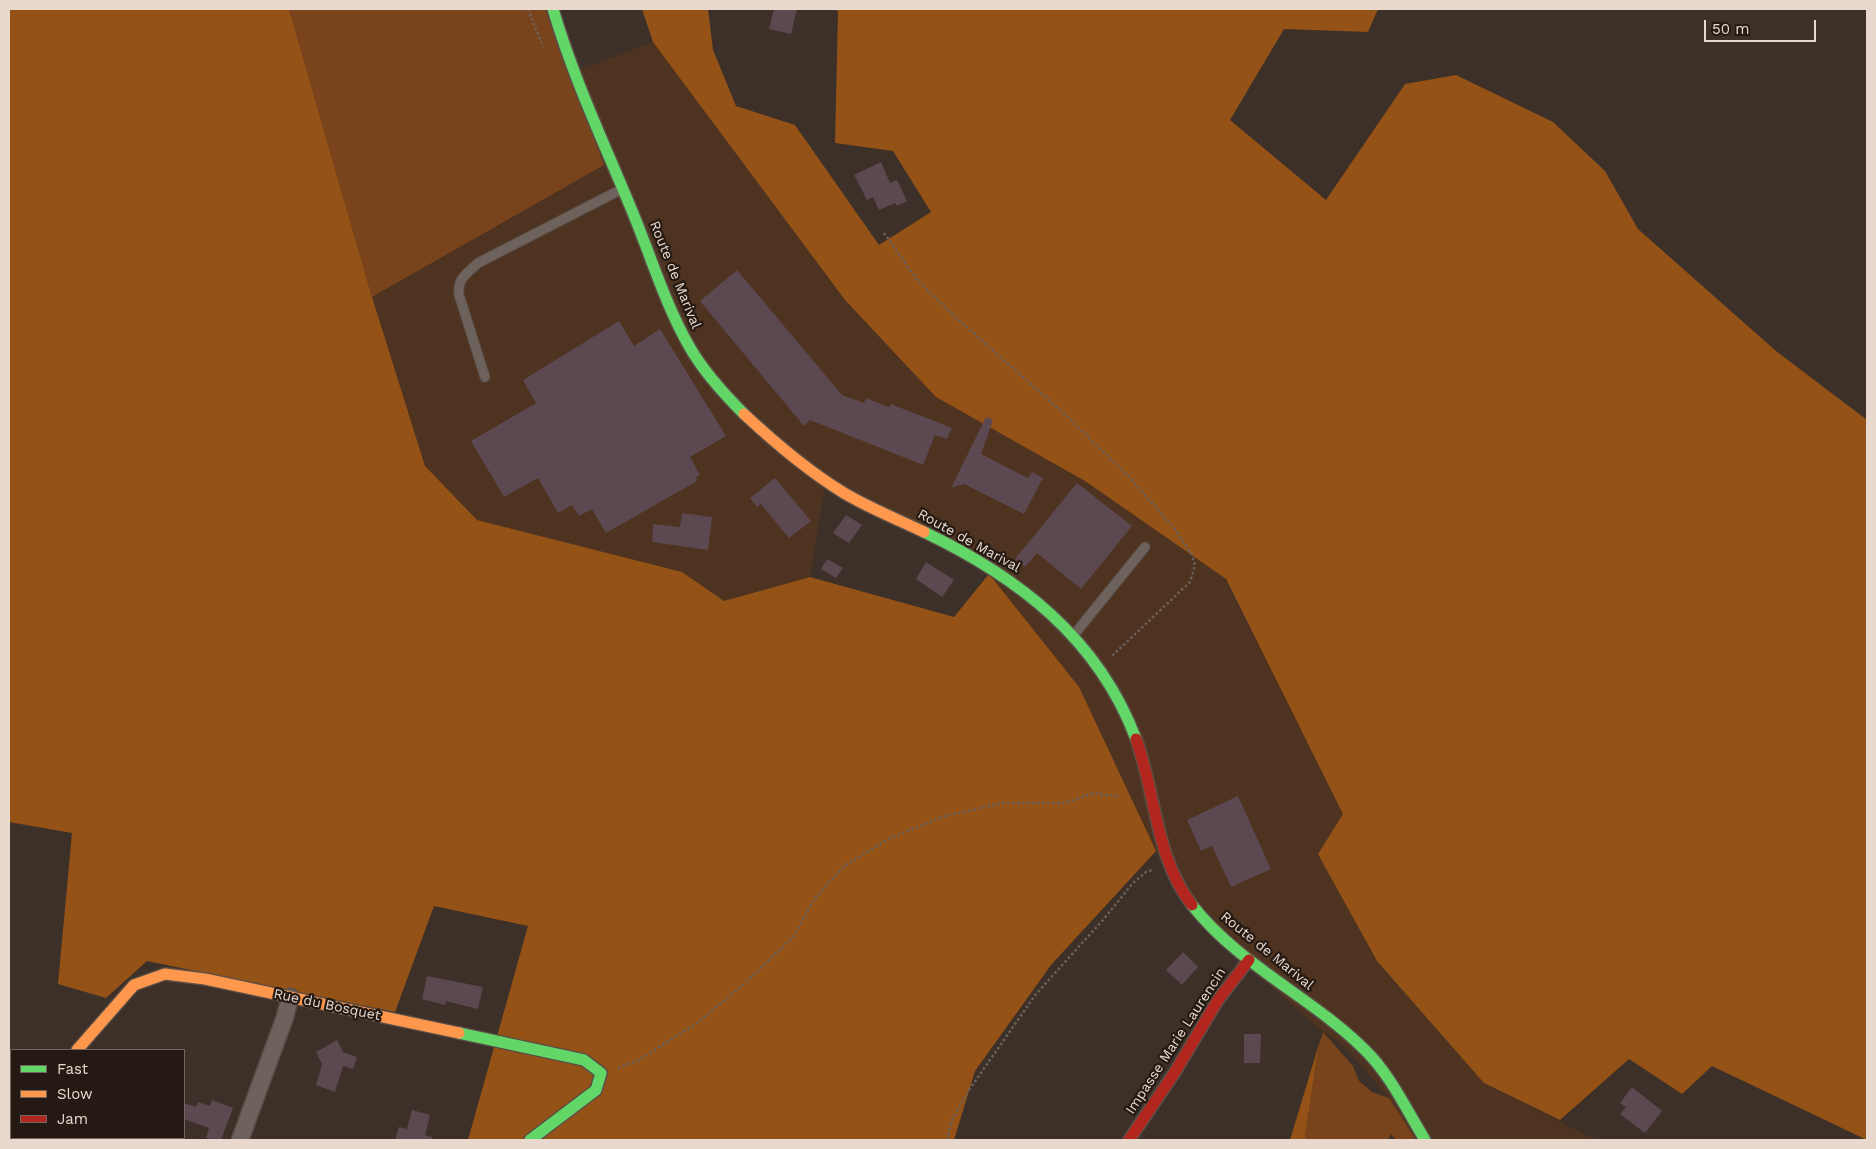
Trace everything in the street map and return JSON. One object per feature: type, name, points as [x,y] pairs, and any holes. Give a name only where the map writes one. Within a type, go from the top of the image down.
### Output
[{"type":"main road","name":"Route de Marival","points":[[553,9],[572,70],[680,329],[706,374],[732,403],[767,435],[827,482],[848,495],[962,551],[997,571],[1039,602],[1073,636],[1099,667],[1123,709],[1146,770],[1162,847],[1168,865],[1181,889],[1202,917],[1249,960],[1311,1006],[1366,1051],[1387,1078],[1425,1140]]},
{"type":"main road","name":"Impasse Marie Laurencin","points":[[1129,1140],[1175,1072],[1218,1000],[1249,960]]},
{"type":"main road","name":"Rue du Bosquet","points":[[79,1049],[134,985],[165,974],[205,979],[584,1060],[601,1073]]},
{"type":"main road","points":[[530,1140],[596,1090],[601,1073]]},
{"type":"street","points":[[240,1140],[285,1017],[290,997]]},
{"type":"lane","points":[[485,377],[459,296],[458,286],[463,277],[478,263],[622,188]]},
{"type":"lane","points":[[1073,636],[1145,547]]},
{"type":"path","points":[[528,9],[544,50]]},
{"type":"path","points":[[884,233],[918,280],[950,312],[1070,419],[1130,478],[1174,528],[1192,555],[1195,566],[1190,582],[1099,667]]},
{"type":"path","points":[[601,1073],[637,1061],[697,1023],[744,984],[794,936],[814,899],[844,866],[890,838],[942,817],[1002,803],[1065,803],[1094,793],[1119,797]]},
{"type":"path","points":[[947,1140],[951,1122],[969,1090],[1036,994],[1103,920],[1133,883],[1146,872],[1168,865]]},
{"type":"shaded area","points":[[9,9],[289,9],[372,297],[425,466],[477,520],[682,572],[724,601],[810,577],[954,617],[989,574],[1079,687],[1156,851],[1051,965],[975,1071],[954,1140],[468,1140],[528,926],[434,906],[395,1012],[147,961],[106,998],[58,984],[72,833],[9,822]]},
{"type":"shaded area","points":[[289,9],[545,9],[604,165],[372,297]]},
{"type":"shaded area","points":[[642,9],[708,9],[713,50],[736,106],[795,125],[879,245],[931,212],[893,151],[835,143],[838,11],[831,9],[1378,9],[1368,32],[1284,29],[1230,120],[1326,200],[1405,84],[1456,75],[1553,122],[1605,171],[1638,229],[1776,351],[1867,420],[1867,1140],[1712,1066],[1682,1094],[1629,1059],[1560,1120],[1484,1083],[1377,961],[1318,854],[1343,814],[1226,579],[1085,481],[936,397],[845,300],[653,42]]},
{"type":"shaded area","points":[[653,42],[845,300],[936,396],[1085,481],[1225,579],[1344,814],[1318,854],[1484,1083],[1596,1140],[1416,1140],[1389,1098],[1342,1044],[1323,1032],[1200,925],[989,574],[825,485],[810,577],[724,601],[682,572],[477,520],[425,466],[372,297],[604,165],[566,75]]},
{"type":"shaded area","points":[[1323,1032],[1353,1066],[1359,1081],[1372,1092],[1389,1098],[1416,1140],[1396,1140],[1391,1134],[1388,1140],[1307,1140],[1305,1136],[1319,1044]]},
{"type":"shaded area","points":[[1319,1044],[1305,1136],[1307,1140],[1290,1140]]},
{"type":"building","points":[[774,9],[797,9],[791,34],[769,29]]},
{"type":"building","points":[[881,162],[890,183],[897,180],[907,201],[897,206],[895,203],[879,210],[873,197],[867,200],[854,175]]},
{"type":"building","points":[[737,270],[842,395],[864,403],[866,398],[889,407],[891,404],[952,428],[947,439],[935,435],[923,465],[810,420],[804,426],[700,301]]},
{"type":"building","points":[[619,321],[634,346],[660,329],[726,436],[690,457],[700,475],[696,477],[697,481],[606,533],[592,509],[579,516],[572,505],[558,513],[538,478],[504,497],[471,441],[536,403],[523,380]]},
{"type":"building","points":[[986,417],[993,420],[981,454],[1028,478],[1032,472],[1043,478],[1024,514],[964,484],[951,488]]},
{"type":"building","points":[[775,478],[811,521],[789,538],[761,504],[757,507],[750,498]]},
{"type":"building","points":[[1077,483],[1132,526],[1081,589],[1037,553],[1025,567],[1015,559]]},
{"type":"building","points":[[682,513],[712,517],[708,550],[652,542],[653,524],[680,527]]},
{"type":"building","points":[[846,515],[862,525],[849,543],[833,533]]},
{"type":"building","points":[[827,559],[843,568],[836,578],[821,569]]},
{"type":"building","points":[[926,562],[954,580],[942,597],[916,579]]},
{"type":"building","points":[[1238,796],[1271,869],[1231,887],[1212,846],[1201,851],[1187,820]]},
{"type":"building","points":[[1183,952],[1198,967],[1182,985],[1166,970]]},
{"type":"building","points":[[427,976],[483,987],[478,1009],[446,1001],[445,1005],[422,999]]},
{"type":"building","points":[[1244,1034],[1261,1034],[1260,1063],[1244,1063]]},
{"type":"building","points":[[337,1040],[343,1052],[357,1057],[353,1069],[343,1066],[335,1092],[316,1085],[322,1064],[316,1052]]},
{"type":"building","points":[[1632,1087],[1662,1111],[1645,1133],[1620,1114],[1626,1107],[1620,1103]]},
{"type":"building","points":[[212,1100],[233,1108],[221,1140],[206,1138],[209,1128],[185,1119],[185,1103],[196,1107],[198,1102],[210,1106]]},
{"type":"building","points":[[412,1110],[430,1115],[425,1135],[432,1137],[432,1140],[395,1140],[399,1127],[407,1129]]},
{"type":"traffic: fast","points":[[553,9],[579,84],[680,329],[707,373],[744,414]]},
{"type":"traffic: fast","points":[[924,532],[991,569],[1051,614],[1077,641],[1100,670],[1120,703],[1136,739]]},
{"type":"traffic: fast","points":[[1192,905],[1231,945],[1343,1030],[1364,1049],[1382,1069],[1425,1140]]},
{"type":"traffic: fast","points":[[459,1033],[584,1060],[601,1073],[596,1090],[530,1140]]},
{"type":"traffic: slow","points":[[744,414],[792,456],[844,493],[863,504],[924,532]]},
{"type":"traffic: slow","points":[[78,1049],[134,985],[165,974],[205,979],[459,1033]]},
{"type":"traffic: jam","points":[[1136,739],[1170,867],[1192,905]]},
{"type":"traffic: jam","points":[[1129,1140],[1175,1072],[1218,1000],[1249,960]]}]
